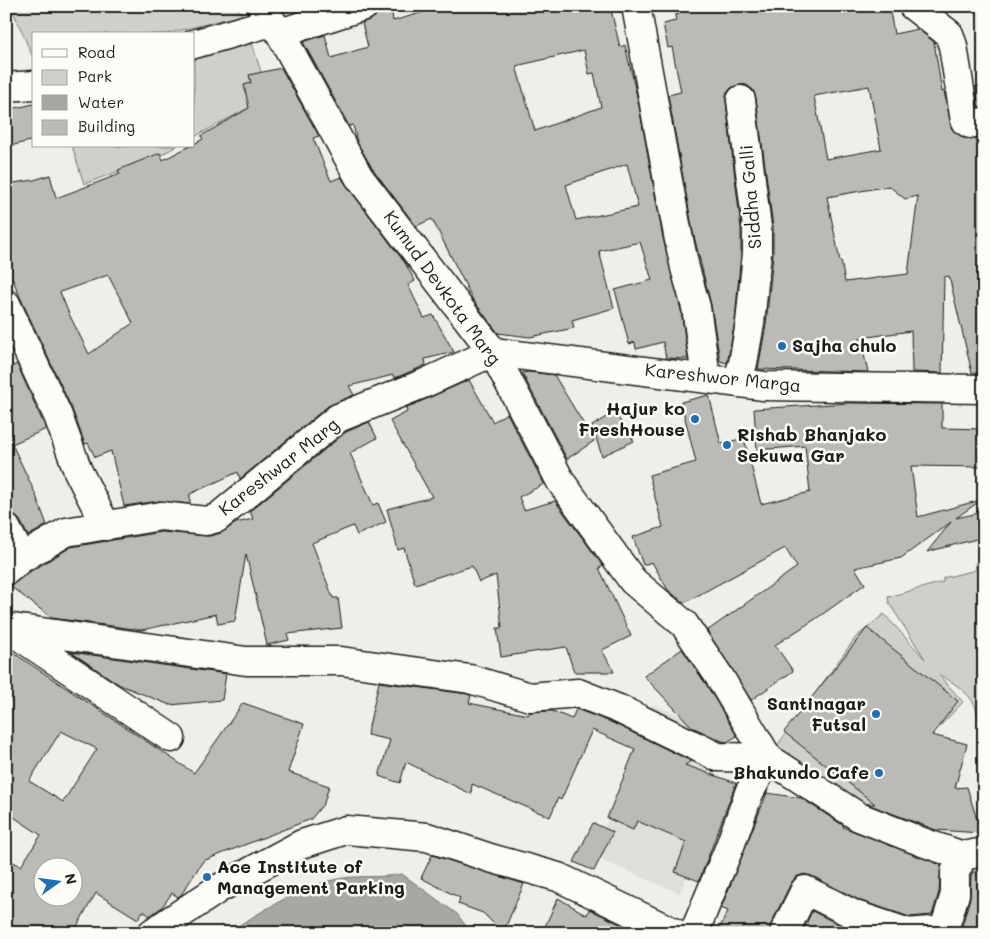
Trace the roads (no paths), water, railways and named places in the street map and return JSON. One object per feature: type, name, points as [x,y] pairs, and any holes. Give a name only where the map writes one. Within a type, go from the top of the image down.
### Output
[{"type":"street","points":[[195,44],[271,20],[364,6]]},
{"type":"street","points":[[636,6],[678,236],[696,307],[706,377]]},
{"type":"street","points":[[913,6],[948,34],[953,46],[965,121],[970,124],[984,122]]},
{"type":"street","name":"Kumud Devkota Marg","points":[[271,20],[359,177],[492,352],[560,482],[633,581],[684,624],[719,676],[768,758],[859,818],[925,844],[973,854]]},
{"type":"street","points":[[6,88],[32,85]]},
{"type":"street","name":"Siddha Galli","points":[[737,382],[743,363],[750,323],[757,253],[757,227],[740,100]]},
{"type":"street","points":[[6,304],[58,416],[78,471],[106,526]]},
{"type":"street","name":"Kareshwor Marga","points":[[492,352],[706,377],[764,386],[984,389]]},
{"type":"street","name":"Kareshwar Marg","points":[[14,565],[66,532],[161,516],[206,520],[217,518],[338,418],[425,383],[492,352]]},
{"type":"street","points":[[6,528],[14,565]]},
{"type":"street","points":[[6,627],[246,661],[341,661],[470,680],[530,697],[578,693],[618,709],[718,757],[768,758],[749,793],[730,846],[694,933]]},
{"type":"street","points":[[6,627],[172,738]]},
{"type":"street","points":[[152,933],[218,889],[302,844],[346,830],[427,836],[490,858],[558,877],[674,933]]},
{"type":"street","points":[[784,933],[805,890],[855,915],[906,932],[944,930],[955,894],[955,872],[973,854]]},
{"type":"water","points":[[402,874],[457,914],[471,933],[226,933],[278,902],[319,884],[342,878]]},
{"type":"place","name":"Sajha chulo","points":[[782,346]]},
{"type":"place","name":"Hajur ko FreshHouse","points":[[695,419]]},
{"type":"place","name":"Rishab Bhanjako Sekuwa Gar","points":[[727,445]]},
{"type":"place","name":"Santinagar Futsal","points":[[876,714]]},
{"type":"place","name":"Bhakundo Cafe","points":[[879,773]]},
{"type":"place","name":"Ace Institute of Management Parking","points":[[207,877]]}]
